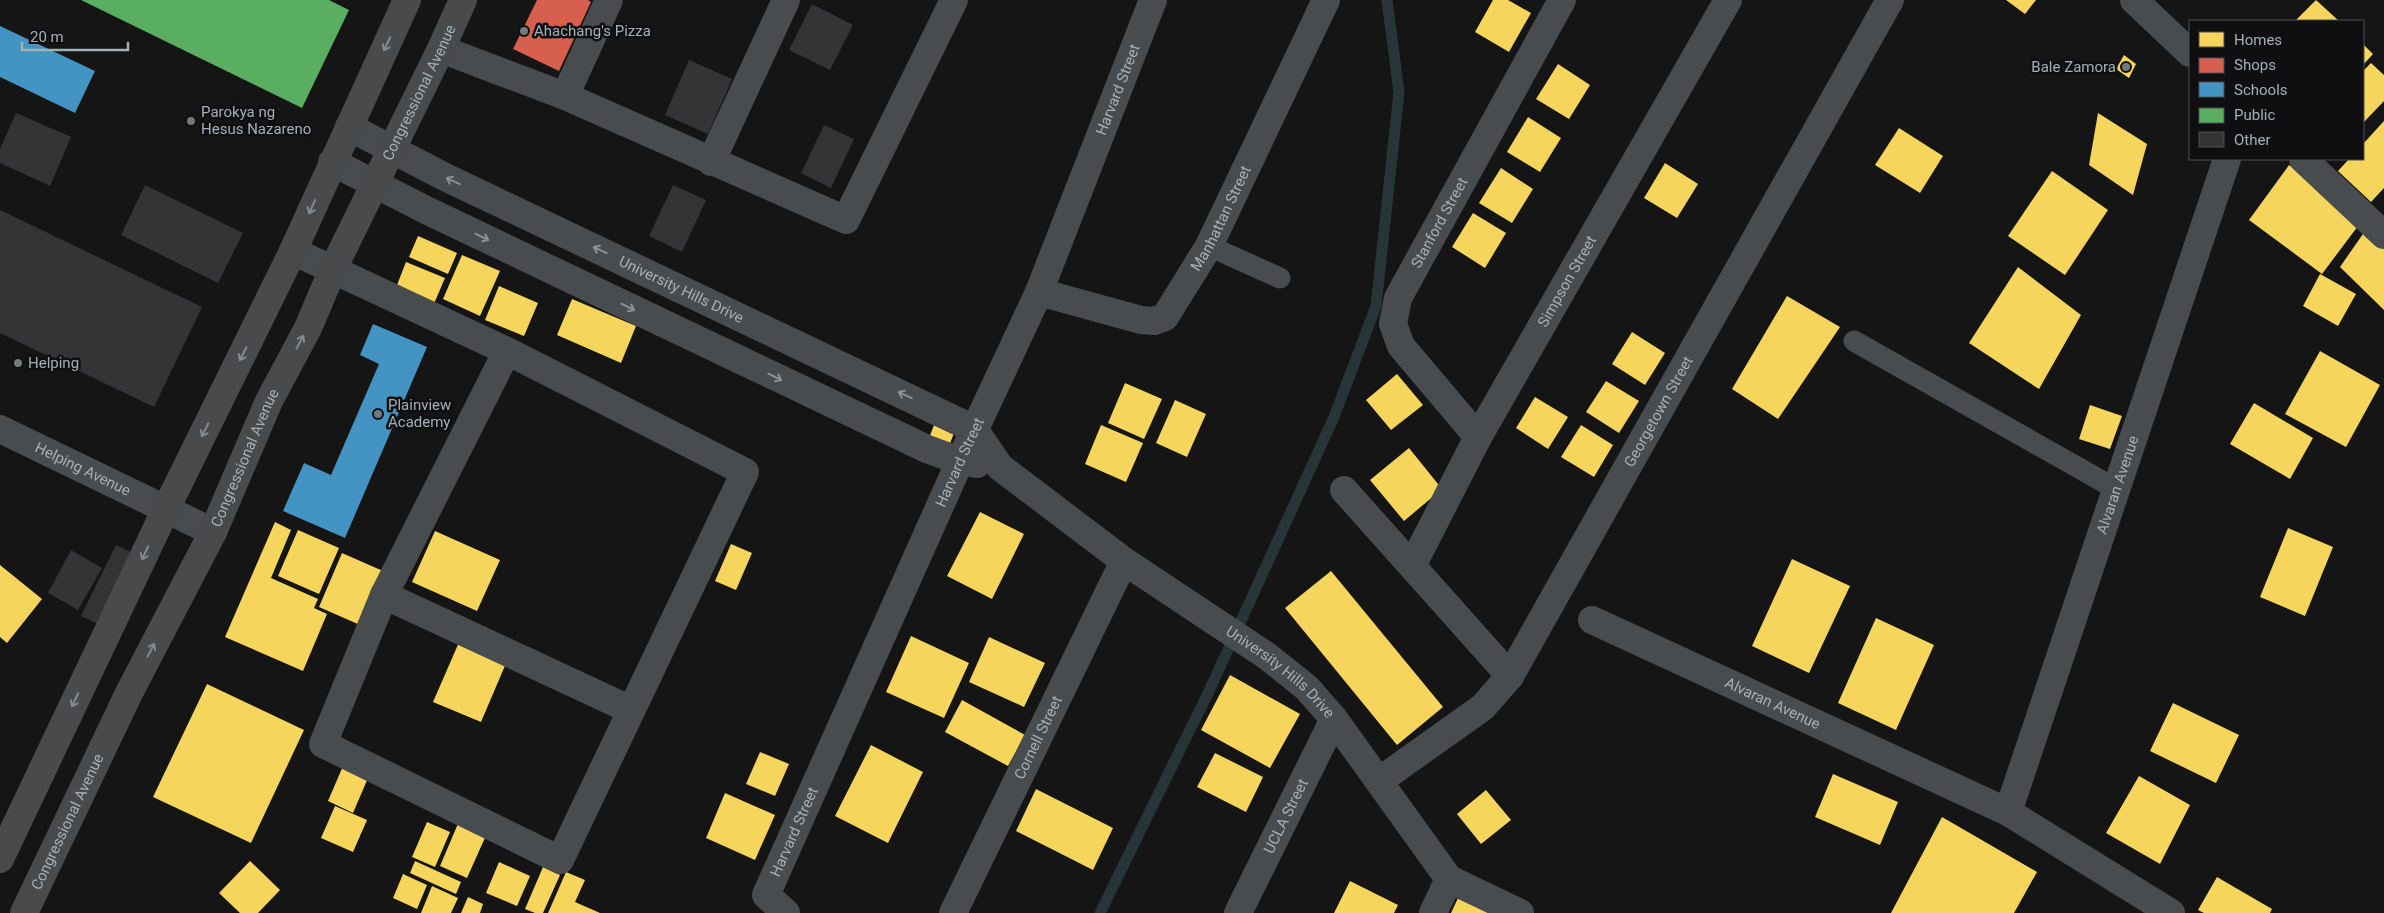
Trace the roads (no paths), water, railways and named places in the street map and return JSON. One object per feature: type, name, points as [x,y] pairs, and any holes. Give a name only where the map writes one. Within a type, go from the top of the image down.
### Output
[{"type":"main road","points":[[0,859],[166,510],[293,251],[407,0]]},
{"type":"main road","name":"Congressional Avenue","points":[[24,913],[128,693],[213,532],[269,401],[308,328],[333,268],[392,150],[463,0]]},
{"type":"street","points":[[565,96],[609,0]]},
{"type":"street","points":[[711,162],[786,0]]},
{"type":"street","points":[[441,48],[565,96],[846,220],[954,0]]},
{"type":"street","name":"Harvard Street","points":[[786,913],[766,895],[974,430],[1039,292],[1153,0]]},
{"type":"street","name":"Manhattan Street","points":[[1039,292],[1141,320],[1154,321],[1165,317],[1208,246],[1326,0]]},
{"type":"street","name":"Simpson Street","points":[[1412,564],[1478,437],[1728,0]]},
{"type":"street","name":"Georgetown Street","points":[[1379,781],[1483,708],[1510,676],[1890,0]]},
{"type":"street","points":[[2134,0],[2189,52]]},
{"type":"street","name":"Stanford Street","points":[[1478,437],[1401,346],[1393,324],[1398,298],[1559,1]]},
{"type":"street","name":"University Hills Drive","points":[[349,127],[392,150],[974,430],[1000,467],[1124,561],[1267,656],[1306,688],[1334,719],[1449,879],[1520,913]]},
{"type":"street","name":"Alvaran Avenue","points":[[2008,812],[2227,160]]},
{"type":"street","points":[[2304,160],[2384,236]]},
{"type":"street","name":"University Hills Drive","points":[[332,162],[375,185],[927,449],[960,461],[1000,467]]},
{"type":"street","points":[[293,251],[333,268],[507,352],[745,472],[560,860],[323,744],[384,595],[507,352]]},
{"type":"street","name":"Helping Avenue","points":[[0,429],[213,532]]},
{"type":"street","points":[[1344,490],[1510,676]]},
{"type":"street","name":"Cornell Street","points":[[953,913],[1124,561]]},
{"type":"street","points":[[384,595],[631,710]]},
{"type":"street","name":"Alvaran Avenue","points":[[1592,620],[2008,812],[2171,913]]},
{"type":"street","name":"UCLA Street","points":[[1238,913],[1334,719]]},
{"type":"street","points":[[1433,913],[1449,879]]},
{"type":"lane","points":[[1208,246],[1280,278]]},
{"type":"lane","points":[[1854,341],[2116,489]]},
{"type":"waterway","points":[[1100,913],[1210,689],[1334,417],[1376,306],[1399,92],[1387,0]]},
{"type":"place","name":"Ahachang's Pizza","points":[[524,31]]},
{"type":"place","name":"Bale Zamora","points":[[2126,67]]},
{"type":"place","name":"Parokya ng Hesus Nazareno","points":[[191,121]]},
{"type":"place","name":"Helping","points":[[18,363]]},
{"type":"place","name":"Plainview Academy","points":[[378,414]]}]
